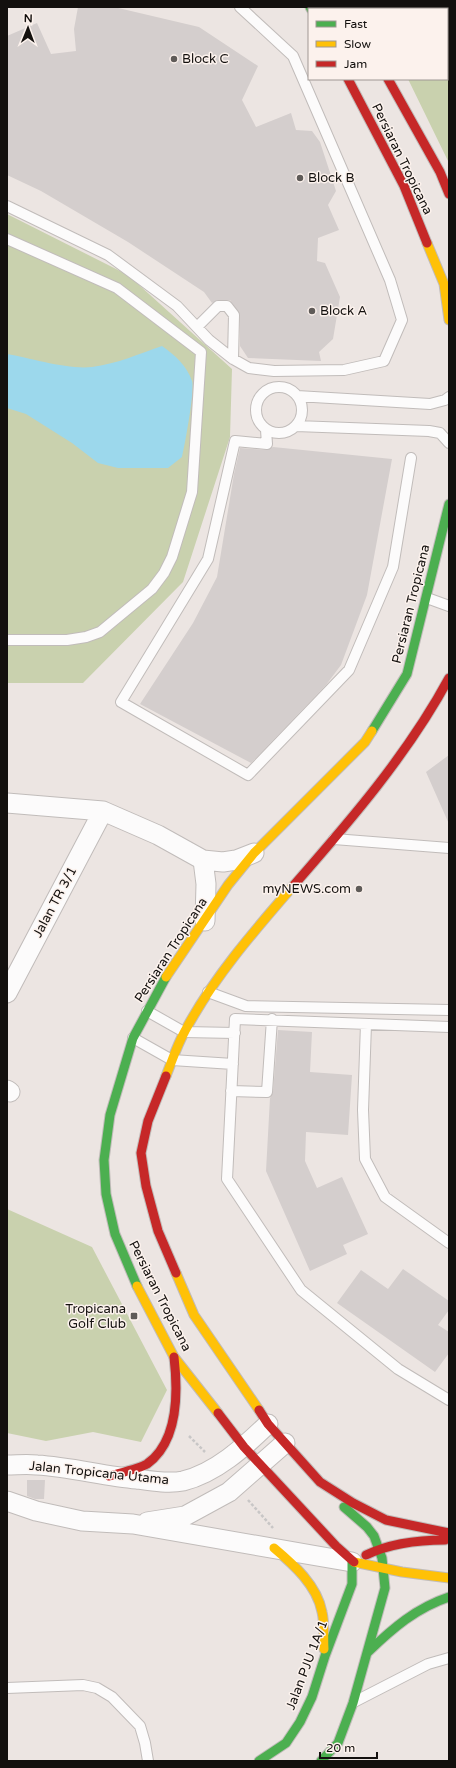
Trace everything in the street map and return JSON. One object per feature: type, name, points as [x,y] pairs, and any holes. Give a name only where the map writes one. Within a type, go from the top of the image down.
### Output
[{"type":"main road","name":"Persiaran Tropicana","points":[[349,80],[404,186],[444,284],[449,320]]},
{"type":"main road","name":"Persiaran Tropicana","points":[[389,80],[440,172],[449,194]]},
{"type":"main road","name":"Persiaran Tropicana","points":[[352,1562],[244,1447],[174,1357],[133,1278],[115,1234],[106,1194],[104,1160],[110,1115],[133,1038],[163,981],[228,885],[254,853],[365,742],[407,674],[449,504]]},
{"type":"main road","name":"Persiaran Tropicana","points":[[449,678],[436,702],[396,760],[334,839],[254,931],[208,992],[184,1032],[172,1060],[148,1121],[142,1154],[146,1186],[158,1231],[194,1315],[268,1424],[320,1482],[353,1503],[386,1520],[449,1533]]},
{"type":"main road","points":[[109,1476],[147,1464],[161,1449],[174,1421],[177,1382],[174,1357]]},
{"type":"main road","points":[[320,1482],[349,1512],[370,1530],[377,1541],[384,1568],[385,1588],[368,1652],[338,1743],[321,1761]]},
{"type":"main road","points":[[352,1562],[379,1550],[402,1544],[449,1540]]},
{"type":"main road","points":[[274,1548],[289,1561],[312,1588],[321,1607],[325,1656]]},
{"type":"main road","points":[[352,1562],[449,1578]]},
{"type":"main road","name":"Jalan PJU 1A/1","points":[[259,1761],[286,1743],[300,1722],[312,1697],[325,1656],[352,1584],[352,1562]]},
{"type":"main road","points":[[368,1652],[400,1622],[418,1609],[449,1597]]},
{"type":"street","points":[[7,803],[103,811],[158,835],[203,860],[223,862],[236,860],[254,853]]},
{"type":"street","name":"Jalan TR 3/1","points":[[7,993],[103,811]]},
{"type":"street","points":[[203,860],[206,884],[205,921]]},
{"type":"street","name":"Jalan Tropicana Utama","points":[[7,1465],[38,1465],[109,1476],[159,1481],[182,1481],[208,1471],[244,1447],[268,1424]]},
{"type":"street","points":[[133,1524],[185,1516],[236,1487],[285,1443]]},
{"type":"street","points":[[7,1501],[36,1511],[82,1521],[133,1524],[352,1562]]},
{"type":"lane","points":[[7,206],[108,255],[177,306],[210,340],[233,359],[249,368],[274,371],[344,370],[384,361],[402,320],[390,280],[293,56],[240,7]]},
{"type":"lane","points":[[7,239],[117,288],[201,352],[192,492],[172,556],[164,573],[152,589],[100,632],[86,637],[67,640],[7,640]]},
{"type":"lane","points":[[197,328],[218,306],[227,306],[234,315],[233,359]]},
{"type":"lane","points":[[274,371],[275,387]]},
{"type":"lane","points":[[275,387],[291,390],[301,403],[302,411],[296,426],[282,433],[266,430],[260,424],[257,417],[256,406],[261,395],[275,387]]},
{"type":"lane","points":[[297,396],[430,404],[449,397]]},
{"type":"lane","points":[[296,426],[429,431],[440,434],[449,443]]},
{"type":"lane","points":[[266,430],[267,444],[235,440],[208,559],[121,702],[248,775],[349,670],[393,567],[411,458]]},
{"type":"lane","points":[[427,598],[449,606]]},
{"type":"lane","points":[[436,702],[449,704]]},
{"type":"lane","points":[[334,839],[449,848]]},
{"type":"lane","points":[[208,992],[246,1006],[449,1010]]},
{"type":"lane","points":[[147,1011],[184,1032],[235,1033]]},
{"type":"lane","points":[[449,1027],[272,1019],[235,1019],[227,1179],[301,1290],[398,1369],[449,1400]]},
{"type":"lane","points":[[231,1091],[268,1092],[272,1019]]},
{"type":"lane","points":[[366,1024],[363,1110],[364,1159],[385,1197],[449,1243]]},
{"type":"lane","points":[[133,1038],[172,1060],[233,1064]]},
{"type":"lane","points":[[352,1703],[428,1664],[449,1658]]},
{"type":"lane","points":[[7,1688],[83,1685],[97,1688],[112,1697],[140,1726],[148,1761]]},
{"type":"path","points":[[174,1421],[208,1455]]},
{"type":"path","points":[[236,1487],[273,1528]]},
{"type":"green space","points":[[449,7],[449,163],[408,80],[448,80],[448,8],[374,8]]},
{"type":"green space","points":[[7,214],[128,275],[232,369],[230,437],[183,582],[83,683],[7,683]]},
{"type":"green space","points":[[7,1209],[92,1247],[167,1390],[141,1442],[93,1432],[46,1441],[7,1433]]},
{"type":"water","points":[[162,346],[176,357],[184,366],[190,376],[193,386],[182,457],[168,468],[118,468],[98,463],[72,443],[26,414],[7,408],[7,354],[72,367],[92,367],[119,361]]},
{"type":"building","points":[[78,7],[114,7],[199,27],[258,66],[242,100],[256,127],[291,113],[296,130],[312,131],[320,142],[336,191],[328,205],[339,230],[318,238],[317,261],[325,263],[340,297],[333,339],[319,352],[321,361],[248,358],[240,346],[240,315],[230,300],[218,300],[212,303],[204,292],[128,242],[41,191],[7,175],[7,36],[37,23],[51,54],[76,51],[74,29]]},
{"type":"building","points":[[273,447],[392,459],[367,595],[341,665],[326,685],[251,763],[140,704],[193,623],[217,577],[234,474],[240,448],[266,450]]},
{"type":"building","points":[[449,755],[449,824],[426,772]]},
{"type":"building","points":[[278,1030],[312,1032],[310,1072],[352,1075],[348,1135],[306,1132],[305,1161],[317,1188],[342,1177],[368,1234],[343,1245],[347,1254],[310,1271],[266,1171],[270,1098],[273,1092]]},
{"type":"building","points":[[403,1269],[449,1301],[449,1310],[438,1325],[449,1332],[449,1353],[435,1372],[337,1303],[361,1270],[388,1289]]},
{"type":"building","points":[[27,1480],[45,1480],[44,1499],[35,1499],[27,1496]]},
{"type":"traffic: fast","points":[[372,731],[407,674],[449,504]]},
{"type":"traffic: fast","points":[[137,1286],[115,1234],[106,1194],[104,1160],[110,1115],[133,1038],[166,977]]},
{"type":"traffic: fast","points":[[321,1761],[338,1743],[353,1703],[385,1588],[382,1558],[374,1536],[367,1527],[344,1507]]},
{"type":"traffic: fast","points":[[259,1761],[286,1743],[300,1722],[312,1697],[325,1656],[352,1584],[352,1562]]},
{"type":"traffic: fast","points":[[368,1652],[415,1613],[449,1597]]},
{"type":"traffic: slow","points":[[427,243],[444,284],[449,320]]},
{"type":"traffic: slow","points":[[166,977],[228,885],[254,853],[365,742],[372,731]]},
{"type":"traffic: slow","points":[[166,1076],[182,1036],[208,992],[249,937],[294,885]]},
{"type":"traffic: slow","points":[[176,1273],[194,1315],[259,1410]]},
{"type":"traffic: slow","points":[[137,1286],[174,1357],[218,1413]]},
{"type":"traffic: slow","points":[[274,1548],[296,1568],[310,1584],[315,1593],[323,1617],[324,1649]]},
{"type":"traffic: slow","points":[[354,1562],[402,1572],[449,1578]]},
{"type":"traffic: jam","points":[[349,80],[404,186],[427,243]]},
{"type":"traffic: jam","points":[[389,80],[440,172],[449,194]]},
{"type":"traffic: jam","points":[[294,885],[357,811],[397,760],[433,706],[449,678]]},
{"type":"traffic: jam","points":[[166,1076],[148,1121],[141,1153],[146,1186],[158,1231],[176,1273]]},
{"type":"traffic: jam","points":[[109,1476],[147,1464],[158,1454],[165,1442],[171,1429],[176,1400],[174,1357]]},
{"type":"traffic: jam","points":[[259,1410],[268,1424],[320,1482],[353,1503],[386,1520],[449,1533]]},
{"type":"traffic: jam","points":[[218,1413],[244,1447],[336,1546],[354,1562]]},
{"type":"traffic: jam","points":[[366,1555],[405,1543],[445,1540]]},
{"type":"place","name":"Block C","points":[[174,59]]},
{"type":"place","name":"Block B","points":[[300,178]]},
{"type":"place","name":"Block A","points":[[312,311]]},
{"type":"place","name":"myNEWS.com","points":[[359,889]]},
{"type":"place","name":"Tropicana Golf Club","points":[[134,1316]]}]
